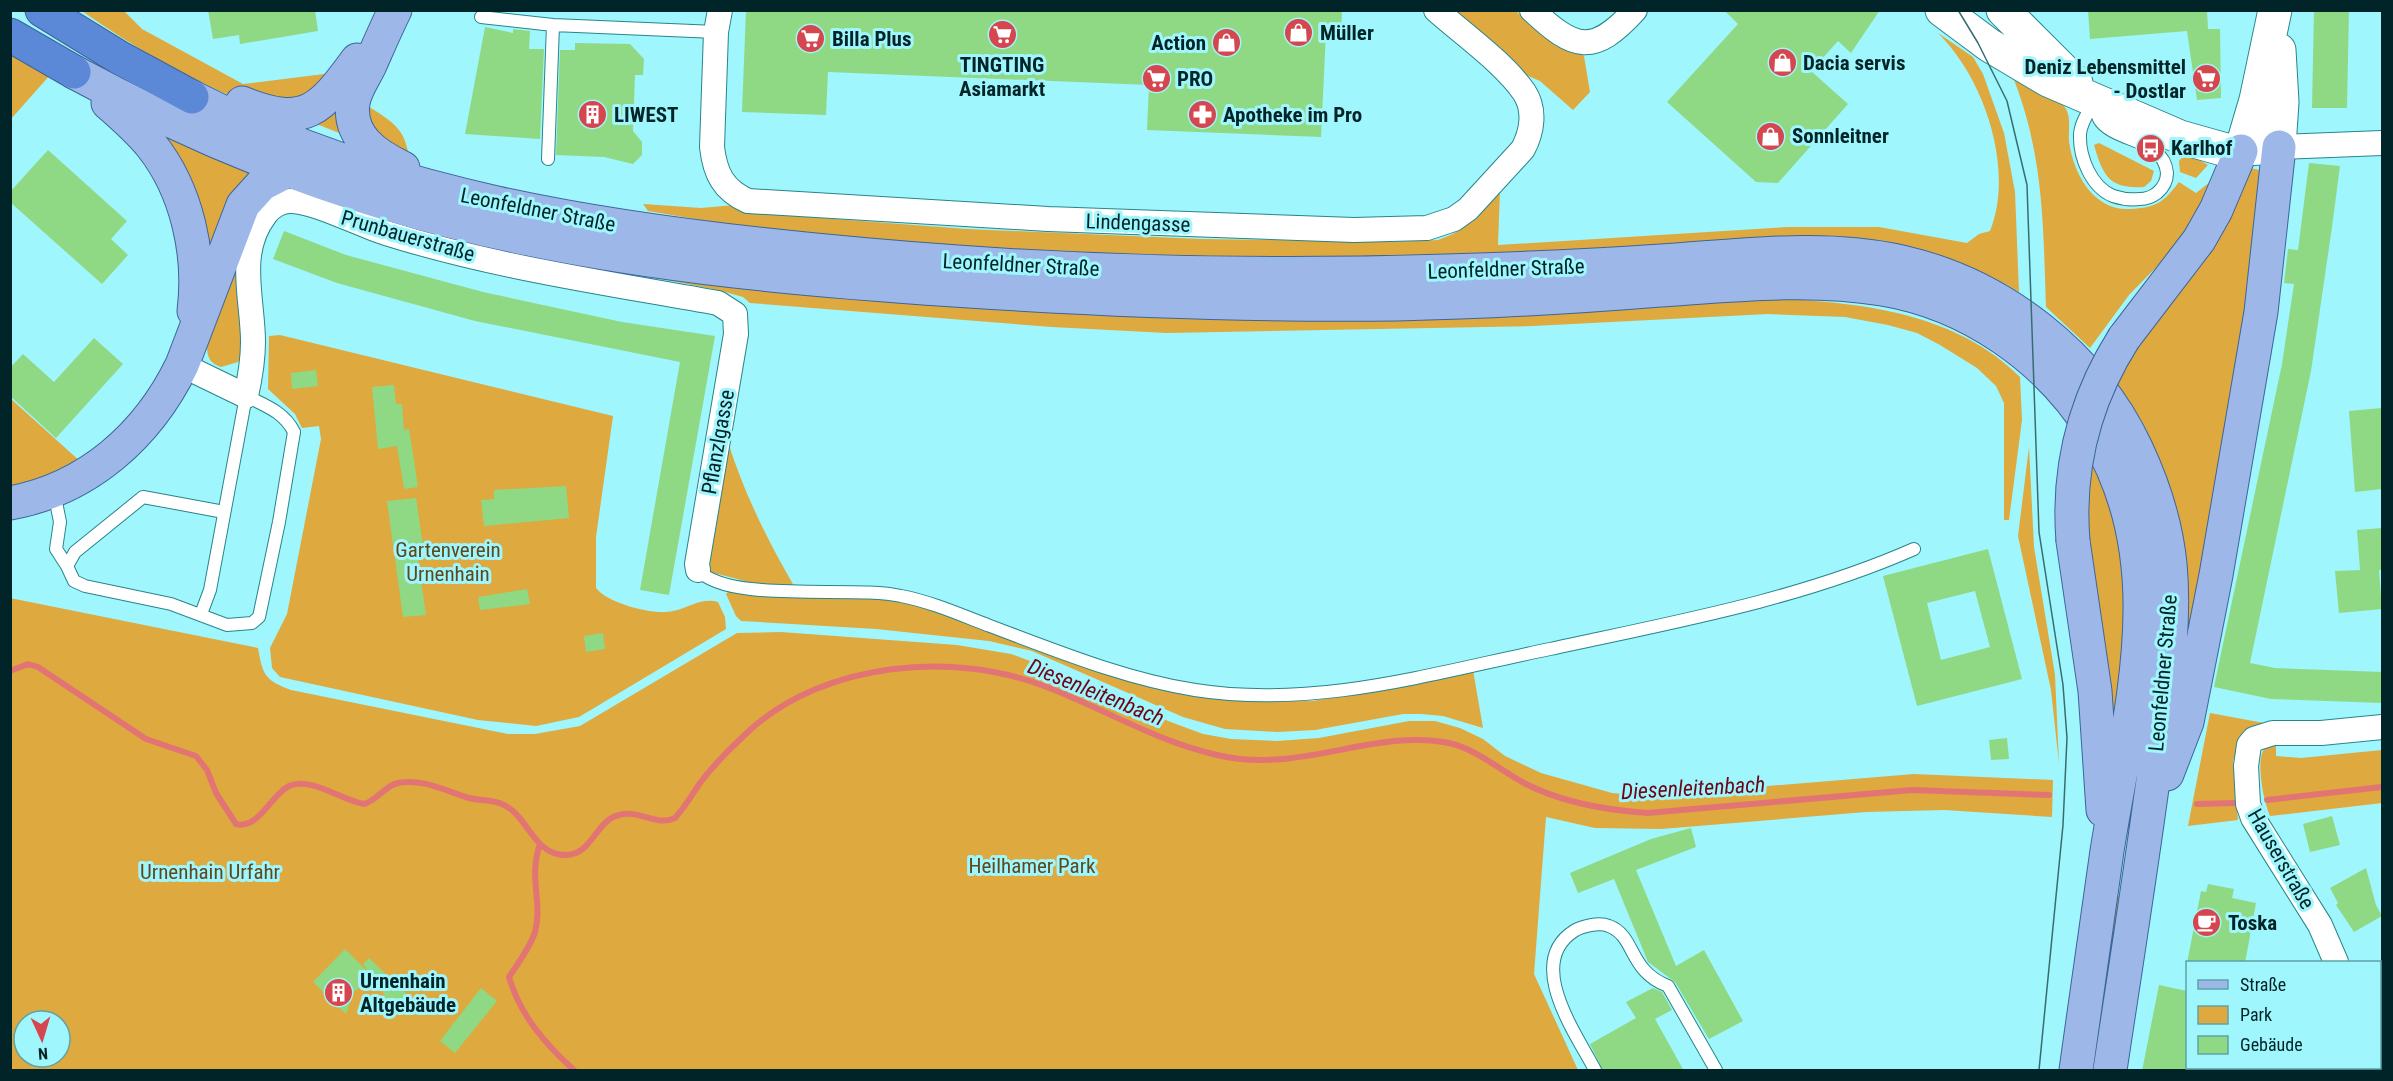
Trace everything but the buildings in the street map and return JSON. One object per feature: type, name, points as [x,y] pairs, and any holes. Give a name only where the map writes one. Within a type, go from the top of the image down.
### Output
[{"type":"highway","points":[[42,10],[120,58],[192,97]]},
{"type":"highway","points":[[10,35],[74,72]]},
{"type":"main road","points":[[1942,10],[2019,64],[2095,101],[2180,137],[2226,150],[2245,139],[2279,147]]},
{"type":"main road","points":[[2003,10],[2095,101]]},
{"type":"main road","points":[[2108,848],[2098,758],[2095,691],[2073,541],[2071,483],[2082,427],[2099,381],[2124,338],[2199,240],[2216,210],[2245,139],[2276,10]]},
{"type":"main road","points":[[2148,824],[2187,722],[2194,695],[2257,334],[2279,147],[2281,70],[2276,10]]},
{"type":"main road","points":[[192,97],[236,100],[276,113],[310,111],[333,94],[392,16]]},
{"type":"main road","points":[[392,16],[353,103],[357,131],[378,156],[461,195]]},
{"type":"main road","points":[[74,72],[141,133],[164,165],[182,201],[195,272],[195,303],[186,357]]},
{"type":"main road","name":"Leonfeldner Straße","points":[[74,72],[173,123],[289,170],[431,216],[588,251],[703,267],[894,286],[1188,303],[1399,303],[1805,283],[1886,290],[1924,300],[1958,313],[1991,330],[2020,350],[2051,378],[2095,434],[2126,500],[2140,573],[2142,610],[2134,699],[2108,848],[2076,1071]]},
{"type":"main road","name":"Leonfeldner Straße","points":[[192,97],[245,123],[319,152],[461,195],[531,211],[654,232],[880,257],[1012,266],[1180,273],[1397,273],[1521,269],[1764,254],[1834,254],[1901,262],[1947,276],[1985,292],[2017,311],[2052,338],[2082,368],[2110,404],[2128,434],[2152,486],[2169,562],[2171,608],[2169,652],[2148,824],[2110,1071]]},
{"type":"main road","points":[[10,503],[54,490],[78,479],[118,452],[161,403],[186,357],[243,205],[255,190],[289,170]]},
{"type":"street","name":"Lindengasse","points":[[718,21],[714,164],[720,180],[734,195],[748,201],[780,205],[1058,220],[1354,230],[1441,225],[1468,209],[1523,149],[1532,123],[1525,93],[1436,10]]},
{"type":"street","points":[[1532,10],[1555,32],[1584,43],[1596,42],[1616,30],[1635,10]]},
{"type":"street","points":[[2279,147],[2382,143]]},
{"type":"street","name":"Prunbauerstraße","points":[[246,396],[253,357],[247,278],[252,241],[266,213],[286,201],[309,205],[360,225],[450,251],[560,275],[718,303],[735,314]]},
{"type":"street","name":"Pflanzlgasse","points":[[698,570],[697,564],[736,334],[735,314]]},
{"type":"street","points":[[186,357],[246,396]]},
{"type":"street","name":"Hauserstraße","points":[[2335,961],[2320,925],[2253,818],[2248,804],[2246,754],[2249,745],[2262,734],[2321,733],[2382,727]]},
{"type":"lane","points":[[481,17],[553,25],[718,21]]},
{"type":"lane","points":[[548,159],[553,25]]},
{"type":"lane","points":[[2095,101],[2097,116],[2106,127],[2150,148],[2161,156],[2167,176],[2163,187],[2156,195],[2126,200],[2111,195],[2098,186],[2090,175],[2081,148],[2080,134],[2084,120],[2095,101]]},
{"type":"lane","points":[[54,490],[60,522],[56,549],[68,566],[74,581],[85,586],[171,604],[228,625],[252,623],[263,608],[294,432],[288,420],[276,410],[246,396],[210,590],[201,614]]},
{"type":"lane","points":[[68,566],[75,552],[143,497],[224,512]]},
{"type":"lane","points":[[698,570],[705,578],[718,583],[757,589],[872,591],[899,595],[925,602],[1071,656],[1153,680],[1226,694],[1294,696],[1370,686],[1717,613],[1819,586],[1914,549]]},
{"type":"lane","points":[[1595,1071],[1558,998],[1552,981],[1557,952],[1567,936],[1582,926],[1608,925],[1624,936],[1642,970],[1653,980],[1668,986],[1716,1071]]},
{"type":"green space","points":[[82,11],[124,11],[142,29],[243,84],[332,73],[332,84],[267,111],[171,67]]},
{"type":"green space","points":[[1455,11],[1516,11],[1556,46],[1576,50],[1584,56],[1590,92],[1573,110],[1540,81],[1526,75]]},
{"type":"green space","points":[[1938,33],[1973,57],[1983,74],[2004,133],[2015,192],[2019,292],[1985,273],[1949,259],[1873,241],[1382,261],[1075,255],[773,232],[648,211],[643,204],[701,208],[735,205],[757,213],[967,229],[1202,239],[1391,242],[1438,240],[1453,234],[1467,224],[1500,190],[1498,245],[1788,227],[1879,227],[1967,243],[1979,234],[1990,231],[1997,207],[1999,180],[1997,153],[1991,126],[1969,74]]},
{"type":"green space","points":[[11,50],[51,74],[11,119]]},
{"type":"green space","points":[[2010,70],[2045,91],[2064,106],[2069,118],[2071,153],[2080,177],[2095,197],[2105,204],[2130,209],[2147,207],[2159,203],[2179,182],[2196,193],[2210,182],[2202,210],[2170,253],[2129,295],[2090,348],[2046,307],[2042,216],[2036,158],[2030,129]]},
{"type":"green space","points":[[368,106],[399,130],[408,152],[392,147],[370,126]]},
{"type":"green space","points":[[334,110],[339,133],[314,123]]},
{"type":"green space","points":[[163,135],[251,174],[209,269]]},
{"type":"green space","points":[[2099,143],[2154,171],[2151,181],[2144,187],[2123,186],[2115,183],[2101,165],[2094,145]]},
{"type":"green space","points":[[2186,153],[2208,165],[2196,178],[2180,172],[2179,161]]},
{"type":"green space","points":[[2250,168],[2264,171],[2246,319],[2178,717],[2179,521],[2165,472],[2143,423],[2114,379]]},
{"type":"green space","points":[[245,220],[243,352],[238,362],[221,367],[210,359],[207,345]]},
{"type":"green space","points":[[637,274],[1768,298],[1869,307],[1934,324],[1965,337],[1994,355],[2020,377],[2022,420],[2009,520],[2004,520],[2004,403],[1996,386],[1977,368],[1917,333],[1845,317],[1768,314],[1533,326],[1167,333],[1052,327],[750,303],[743,297],[718,290]]},
{"type":"green space","name":"Gartenverein Urnenhain","points":[[280,335],[613,416],[596,537],[596,588],[610,599],[654,612],[673,611],[706,601],[718,602],[725,617],[726,629],[579,717],[536,726],[478,720],[280,677],[272,668],[270,648],[287,614],[321,439],[319,426],[302,428],[295,414],[268,389],[269,336]]},
{"type":"green space","points":[[11,399],[82,463],[11,490]]},
{"type":"green space","points":[[728,442],[757,516],[794,586],[753,583],[706,571]]},
{"type":"green space","points":[[2029,447],[2034,547],[2055,675],[2059,764],[2051,690],[2018,536]]},
{"type":"green space","points":[[2090,461],[2109,502],[2122,563],[2124,625],[2111,749],[2087,552]]},
{"type":"green space","points":[[730,590],[876,596],[904,600],[1209,698],[1313,701],[1473,670],[1483,728],[1443,716],[1403,714],[1315,730],[1277,732],[1225,729],[1183,717],[1032,651],[989,641],[876,629],[741,621],[736,616],[726,594]]},
{"type":"green space","points":[[10,598],[258,648],[264,671],[270,680],[291,690],[508,734],[535,734],[580,726],[737,633],[781,632],[957,645],[1011,654],[1068,675],[1168,721],[1203,734],[1231,739],[1277,741],[1319,738],[1409,721],[1435,721],[1460,728],[1483,739],[1505,756],[1541,773],[1612,793],[1646,796],[1914,774],[2053,780],[2052,817],[1944,810],[1866,812],[1661,829],[1595,828],[1546,817],[1534,974],[1578,1070],[11,1070]]},
{"type":"green space","points":[[2210,713],[2264,723],[2238,746],[2233,761],[2238,820],[2188,826]]},
{"type":"green space","points":[[2276,744],[2276,756],[2301,758],[2382,750],[2382,803],[2270,816],[2260,770],[2262,752],[2266,747]]},
{"type":"green space","points":[[2121,895],[2096,1070],[2092,1070],[2117,897]]},
{"type":"waterway","name":"Diesenleitenbach","points":[[10,671],[28,664],[38,667],[146,739],[196,756],[207,770],[216,793],[236,824],[251,822],[258,817],[282,790],[289,786],[307,784],[364,804],[393,785],[417,782],[469,798],[504,805],[512,810],[546,849],[555,854],[566,855],[582,849],[605,823],[619,815],[634,814],[661,820],[675,818],[724,755],[751,729],[782,706],[816,689],[853,677],[891,669],[931,667],[970,669],[1008,675],[1044,686],[1151,733],[1194,749],[1247,760],[1306,756],[1392,741],[1421,740],[1449,743],[1478,755],[1538,790],[1553,796],[1615,810],[1647,813],[1912,790],[2049,795]]},
{"type":"waterway","points":[[2267,800],[2382,787]]},
{"type":"waterway","name":"Diesenleitenbach","points":[[2197,804],[2235,803]]},
{"type":"waterway","points":[[540,844],[535,868],[537,911],[535,932],[527,950],[509,977],[520,1004],[535,1028],[574,1070]]},
{"type":"tram line","points":[[1958,10],[1978,43],[2007,101],[2027,185],[2039,532],[2063,685],[2067,738],[2063,825],[2039,1070]]},
{"type":"place","name":"Müller","points":[[1299,33]]},
{"type":"place","name":"TINGTING Asiamarkt","points":[[1002,34]]},
{"type":"place","name":"Billa Plus","points":[[811,39]]},
{"type":"place","name":"Action","points":[[1227,43]]},
{"type":"place","name":"Dacia servis","points":[[1782,63]]},
{"type":"place","name":"PRO","points":[[1156,79]]},
{"type":"place","name":"Deniz Lebensmittel - Dostlar","points":[[2207,79]]},
{"type":"place","name":"LIWEST","points":[[593,115]]},
{"type":"place","name":"Apotheke im Pro","points":[[1202,115]]},
{"type":"place","name":"Sonnleitner","points":[[1771,136]]},
{"type":"place","name":"Karlhof","points":[[2150,148]]},
{"type":"place","name":"Toska","points":[[2207,923]]},
{"type":"place","name":"Urnenhain Altgebäude","points":[[339,993]]},
{"type":"park label","name":"Heilhamer Park","points":[[1032,866]]},
{"type":"park label","name":"Urnenhain Urfahr","points":[[210,872]]}]
